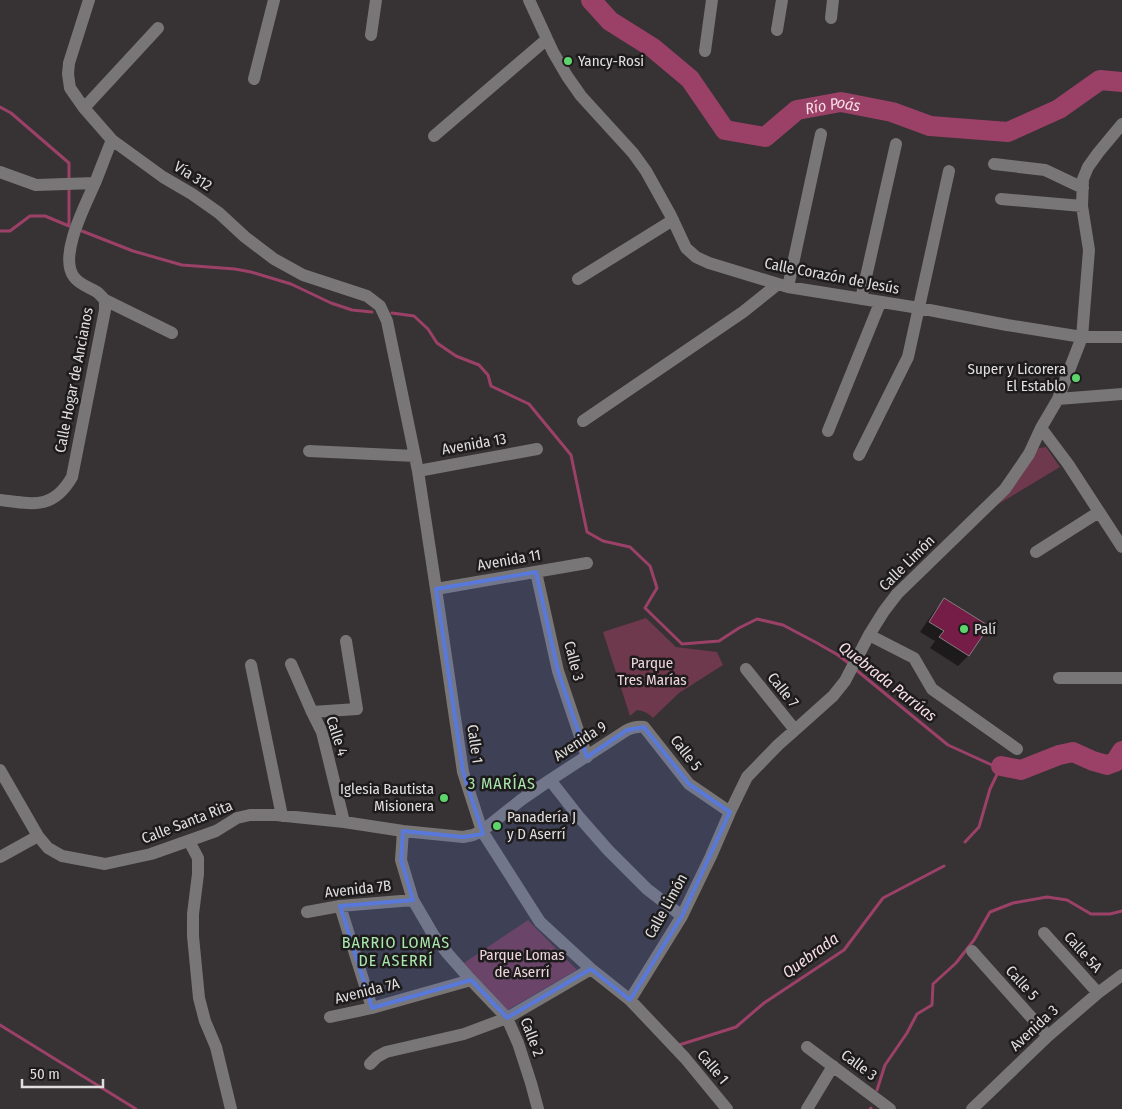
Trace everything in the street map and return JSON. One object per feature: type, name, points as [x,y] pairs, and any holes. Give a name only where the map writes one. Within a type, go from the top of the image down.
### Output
[{"type":"street","name":"Vía 312","points":[[89,0],[69,63],[70,88],[84,108],[112,140],[163,177],[219,213],[245,237],[274,259],[303,275],[367,296],[380,306],[387,321]]},
{"type":"street","points":[[254,78],[274,0]]},
{"type":"street","points":[[371,34],[376,0]]},
{"type":"street","name":"Calle Corazón de Jesús","points":[[529,0],[567,76],[581,96],[633,153],[646,171],[686,248],[696,257],[709,264],[783,286],[1082,337],[1122,337]]},
{"type":"street","points":[[706,51],[711,0]]},
{"type":"street","points":[[777,30],[782,0]]},
{"type":"street","points":[[831,18],[833,0]]},
{"type":"street","points":[[84,108],[158,28]]},
{"type":"street","points":[[434,136],[547,39]]},
{"type":"street","name":"Calle Limón","points":[[630,1000],[682,916],[747,777],[778,745],[834,696],[845,681],[869,635],[897,594],[1005,488],[1029,454],[1058,399],[1082,337],[1089,250],[1082,206],[1083,179],[1093,160],[1122,124]]},
{"type":"street","points":[[582,420],[783,286],[821,134]]},
{"type":"street","name":"Calle Hogar de Ancianos","points":[[0,500],[28,504],[42,503],[55,498],[65,489],[72,478],[105,310],[105,300],[74,276],[70,268],[70,252],[80,214],[112,140]]},
{"type":"street","points":[[861,299],[896,144]]},
{"type":"street","points":[[994,164],[1045,170],[1083,188]]},
{"type":"street","points":[[859,455],[908,358],[949,171]]},
{"type":"street","points":[[0,172],[36,185],[95,183]]},
{"type":"street","points":[[1001,199],[1082,206]]},
{"type":"street","points":[[578,279],[673,220]]},
{"type":"street","points":[[105,300],[172,333]]},
{"type":"street","points":[[828,431],[880,303]]},
{"type":"street","name":"Calle 1","points":[[387,321],[418,470],[463,772],[482,831],[540,922],[591,969],[630,1000],[685,1058],[727,1109]]},
{"type":"street","points":[[1058,399],[1122,394]]},
{"type":"street","points":[[1042,428],[1122,547]]},
{"type":"street","name":"Avenida 13","points":[[418,470],[537,449]]},
{"type":"street","points":[[309,451],[415,456]]},
{"type":"street","points":[[1036,552],[1099,512]]},
{"type":"street","name":"Avenida 11","points":[[436,589],[587,563]]},
{"type":"street","name":"Calle 3","points":[[536,572],[558,671],[587,757]]},
{"type":"street","points":[[869,635],[914,658],[932,689],[1017,749]]},
{"type":"street","points":[[312,712],[357,709],[346,641]]},
{"type":"street","name":"Calle 4","points":[[291,664],[322,732],[344,822]]},
{"type":"street","points":[[252,665],[282,816]]},
{"type":"street","name":"Calle 7","points":[[746,669],[795,730]]},
{"type":"street","points":[[1059,678],[1122,678]]},
{"type":"street","name":"Avenida 9","points":[[282,816],[463,837],[473,835],[482,831],[550,780],[627,730],[644,726]]},
{"type":"street","name":"Calle 5","points":[[644,726],[689,784],[730,812]]},
{"type":"street","name":"Calle Santa Rita","points":[[0,770],[38,836],[48,848],[62,856],[105,864],[151,854],[189,841],[216,831],[238,818],[250,815],[282,816]]},
{"type":"street","points":[[550,780],[608,850],[647,889],[682,916]]},
{"type":"street","name":"Calle 2","points":[[403,831],[401,860],[413,900],[434,936],[448,954],[507,1018],[518,1043],[538,1109]]},
{"type":"street","points":[[0,857],[38,836]]},
{"type":"street","points":[[189,841],[198,858],[193,936],[199,998],[216,1047],[232,1109]]},
{"type":"street","name":"Avenida 7B","points":[[307,912],[340,906],[413,900]]},
{"type":"street","points":[[340,906],[372,1008]]},
{"type":"street","name":"Calle 5A","points":[[1044,933],[1098,993]]},
{"type":"street","name":"Calle 5","points":[[972,951],[1048,1036]]},
{"type":"street","points":[[370,1064],[386,1052],[464,1034],[507,1018],[591,969]]},
{"type":"street","name":"Avenida 3","points":[[972,1109],[1048,1036],[1122,974]]},
{"type":"street","name":"Avenida 7A","points":[[330,1017],[372,1008],[471,980]]},
{"type":"street","name":"Calle 3","points":[[807,1047],[890,1109]]},
{"type":"street","points":[[807,1109],[833,1066]]},
{"type":"highlighted area","points":[[536,572],[558,671],[587,757],[627,730],[644,727],[689,784],[730,812],[682,916],[630,1000],[591,969],[507,1018],[471,980],[372,1008],[340,906],[413,900],[401,860],[403,831],[463,837],[483,834],[463,772],[436,589]]},
{"type":"green space","points":[[1046,447],[1060,467],[992,508],[1039,448]]},
{"type":"green space","name":"Parque Tres Marías","points":[[646,618],[676,647],[717,652],[723,665],[679,693],[653,718],[646,712],[637,710],[630,716],[603,632]]},
{"type":"green space","name":"Parque Lomas de Aserrí","points":[[528,920],[577,970],[506,1011],[464,963]]},
{"type":"building","name":"Palí","points":[[944,598],[989,626],[969,656],[939,637],[944,631],[929,622]]},
{"type":"waterway","name":"Río Poás","points":[[591,0],[610,21],[653,48],[690,79],[725,130],[765,137],[797,110],[841,102],[892,112],[930,126],[1008,132],[1059,109],[1100,80],[1122,82]]},
{"type":"waterway","points":[[0,107],[11,113],[69,163],[69,181]]},
{"type":"waterway","name":"Quebrada Parrúas","points":[[0,231],[10,231],[30,216],[45,216],[69,226],[69,188]]},
{"type":"waterway","name":"Quebrada Parrúas","points":[[82,231],[133,251],[182,265],[251,272],[291,284],[331,303],[352,310],[372,312]]},
{"type":"waterway","name":"Quebrada Parrúas","points":[[392,313],[414,316],[428,329],[437,343],[456,356],[479,365],[488,375],[491,386],[529,404],[571,455],[587,532],[603,541],[630,547],[650,566],[657,588],[645,608],[682,644],[719,641],[757,619],[783,625],[838,655],[851,665]]},
{"type":"waterway","name":"Quebrada Parrúas","points":[[855,669],[948,745],[992,765],[1001,766],[990,789],[979,827],[965,842]]},
{"type":"waterway","points":[[1001,766],[1021,770],[1059,755],[1073,752],[1107,765],[1115,762],[1122,751]]},
{"type":"waterway","name":"Quebrada","points":[[679,1045],[736,1027],[764,1003],[844,950],[883,898],[944,866]]},
{"type":"waterway","points":[[877,1090],[885,1065],[907,1033],[917,1014],[932,1005],[933,984],[956,963],[974,940],[990,912],[1013,903],[1047,897],[1067,900],[1091,914],[1110,914],[1122,911]]},
{"type":"waterway","points":[[0,1025],[136,1109]]},
{"type":"place","name":"Yancy-Rosi","points":[[568,61]]},
{"type":"place","name":"Super y Licorera El Establo","points":[[1076,378]]},
{"type":"place","name":"Palí","points":[[964,629]]},
{"type":"place","name":"Iglesia Bautista Misionera","points":[[444,798]]},
{"type":"place","name":"Panadería J y D Aserrí","points":[[497,826]]},
{"type":"district","name":"3 MARÍAS","points":[[502,783]]},
{"type":"district","name":"BARRIO LOMAS DE ASERRÍ","points":[[396,951]]}]
